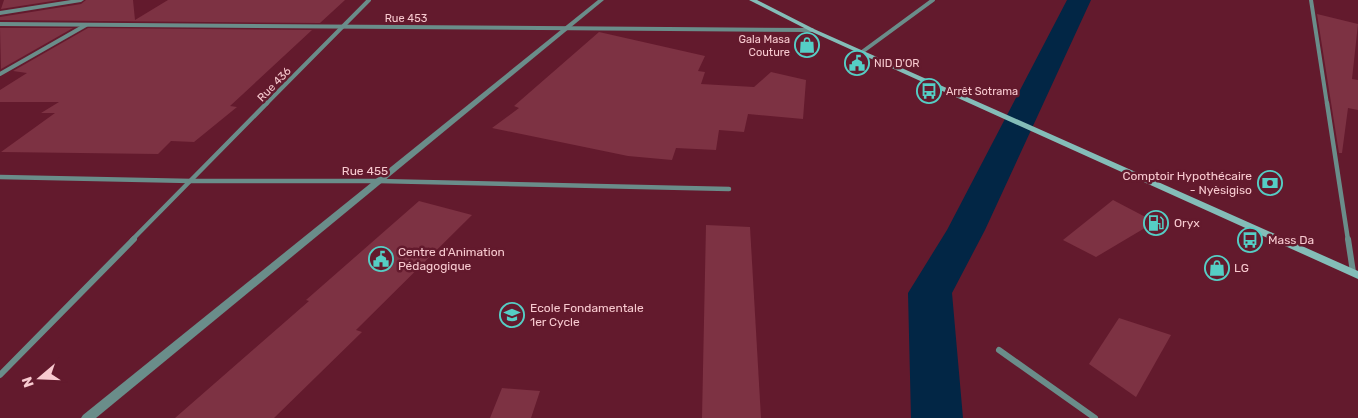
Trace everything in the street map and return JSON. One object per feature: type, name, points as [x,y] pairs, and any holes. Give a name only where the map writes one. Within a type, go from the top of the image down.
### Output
[{"type":"main road","points":[[752,0],[812,30],[1355,273]]},
{"type":"main road","points":[[762,0],[774,11]]},
{"type":"street","points":[[0,13],[81,0]]},
{"type":"street","name":"Rue 436","points":[[0,375],[369,0]]},
{"type":"street","points":[[87,418],[601,0]]},
{"type":"street","points":[[862,52],[933,0]]},
{"type":"street","points":[[1311,0],[1355,273]]},
{"type":"street","name":"Rue 453","points":[[0,24],[812,30]]},
{"type":"street","points":[[0,74],[86,25]]},
{"type":"street","name":"Rue 455","points":[[0,177],[192,181],[379,181],[729,189]]},
{"type":"street","points":[[999,350],[1095,418]]},
{"type":"building","points":[[4,0],[59,0],[1,9]]},
{"type":"building","points":[[86,0],[133,0],[135,20],[168,0],[345,0],[320,23],[0,20],[0,17],[81,4]]},
{"type":"building","points":[[1317,14],[1358,24],[1352,79],[1358,80],[1358,110],[1348,108],[1342,153],[1339,153]]},
{"type":"building","points":[[0,28],[73,28],[1,69]]},
{"type":"building","points":[[88,28],[312,30],[230,106],[237,107],[194,142],[171,141],[158,154],[1,152],[55,113],[41,113],[59,102],[0,102],[0,90],[27,73],[13,71]]},
{"type":"building","points":[[599,32],[705,56],[698,71],[705,72],[701,84],[754,87],[771,72],[806,80],[803,119],[748,114],[744,132],[719,130],[716,150],[676,148],[672,160],[628,156],[492,128],[519,108],[514,106]]},
{"type":"building","points":[[1113,200],[1155,222],[1096,257],[1063,240]]},
{"type":"building","points":[[419,201],[472,215],[356,330],[362,332],[274,418],[175,418],[309,301],[306,300]]},
{"type":"building","points":[[706,225],[750,227],[761,418],[702,418]]},
{"type":"building","points":[[1119,318],[1171,335],[1136,397],[1089,364]]},
{"type":"building","points":[[502,388],[540,391],[531,418],[490,418]]},
{"type":"waterway","points":[[937,418],[930,293],[966,230],[1079,0]]},
{"type":"place","name":"Gala Masa Couture","points":[[807,45]]},
{"type":"place","name":"NID D'OR","points":[[857,63]]},
{"type":"place","name":"Arrêt Sotrama","points":[[929,91]]},
{"type":"place","name":"Comptoir Hypothécaire - Nyèsigiso","points":[[1270,183]]},
{"type":"place","name":"Oryx","points":[[1156,223]]},
{"type":"place","name":"Mass Da","points":[[1250,240]]},
{"type":"place","name":"Centre d'Animation Pédagogique","points":[[381,259]]},
{"type":"place","name":"LG","points":[[1217,268]]},
{"type":"place","name":"Ecole Fondamentale 1er Cycle","points":[[512,315]]}]
